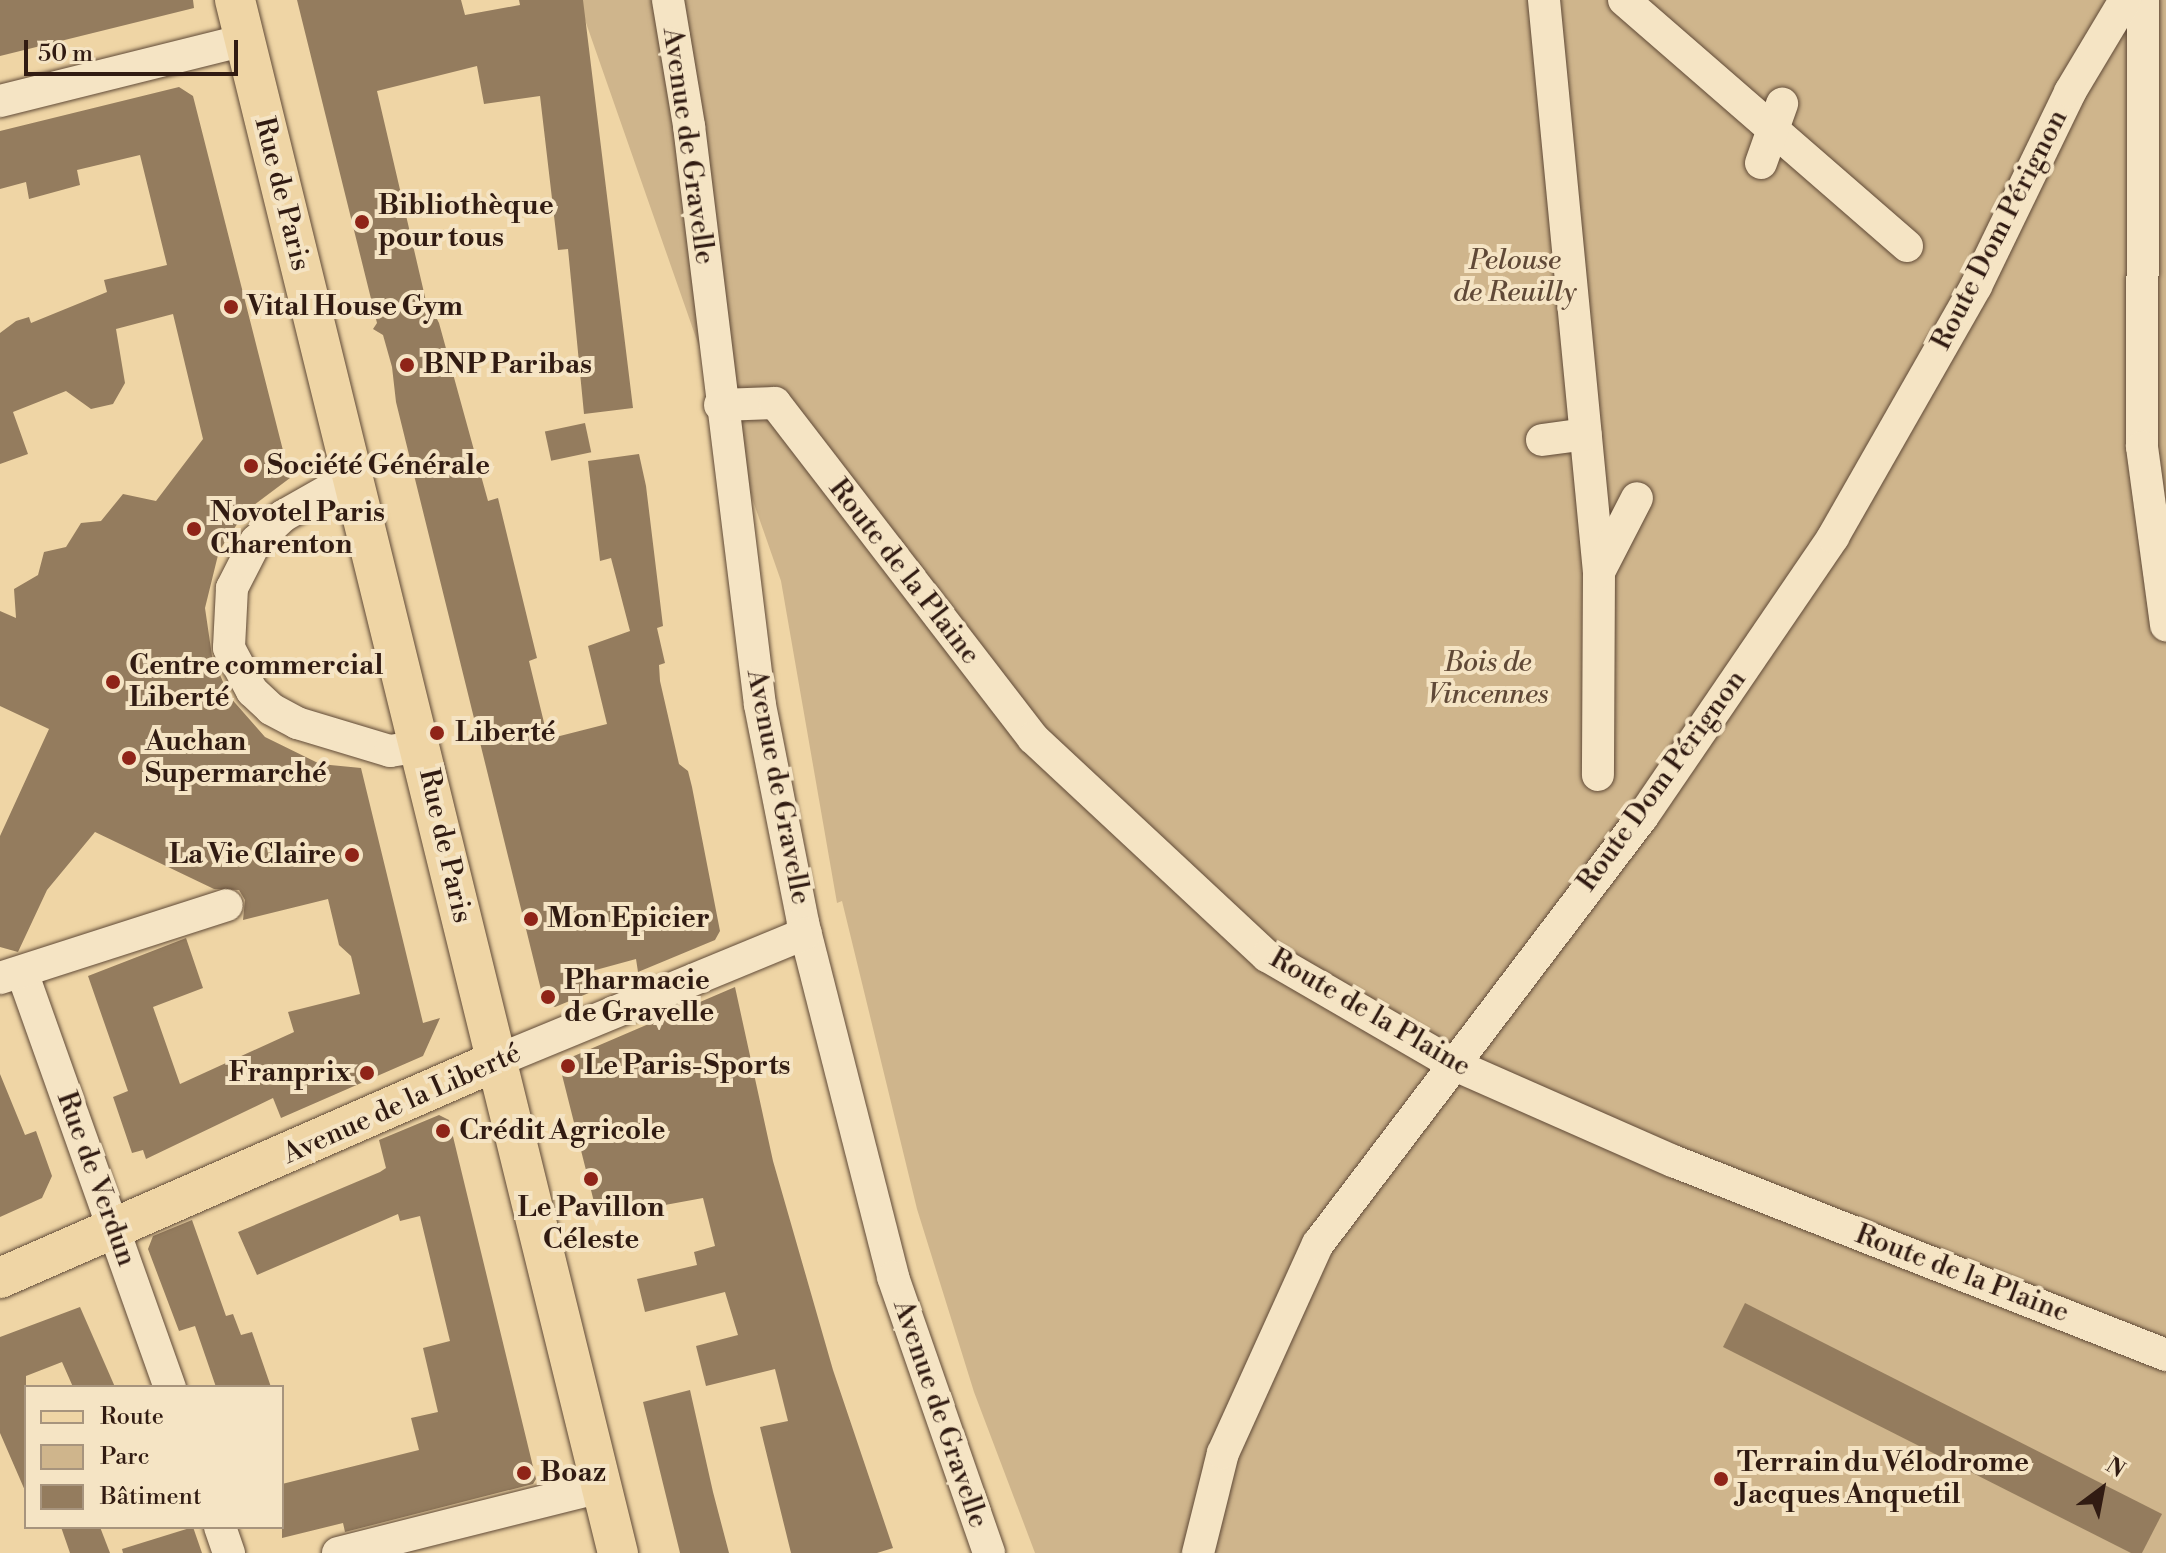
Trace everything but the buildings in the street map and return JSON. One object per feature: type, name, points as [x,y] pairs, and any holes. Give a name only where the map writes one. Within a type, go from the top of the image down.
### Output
[{"type":"main road","name":"Rue de Paris","points":[[235,0],[618,1553]]},
{"type":"main road","name":"Avenue de la Liberté","points":[[0,1278],[496,1061]]},
{"type":"street","name":"Avenue de Gravelle","points":[[668,0],[689,126],[720,405],[760,705],[806,933],[893,1277],[989,1553]]},
{"type":"street","points":[[1544,0],[1599,572],[1598,775]]},
{"type":"street","points":[[1624,0],[1778,117],[1907,246]]},
{"type":"street","name":"Route Dom Pérignon","points":[[1198,1553],[1223,1453],[1318,1244],[1643,816],[1833,537],[1976,286],[2070,92],[2125,0]]},
{"type":"street","points":[[2143,0],[2142,447],[2166,625]]},
{"type":"street","points":[[0,101],[245,40]]},
{"type":"street","points":[[1761,163],[1778,117]]},
{"type":"street","name":"Route de la Plaine","points":[[720,405],[775,403],[1033,738],[1267,956],[1455,1065],[1673,1161],[2166,1355]]},
{"type":"street","points":[[1542,440],[1586,434]]},
{"type":"street","points":[[352,477],[283,516],[256,541],[232,588],[229,648],[252,691],[271,709],[297,723],[390,751],[421,746]]},
{"type":"street","points":[[1599,572],[1637,498]]},
{"type":"street","points":[[11,975],[227,905]]},
{"type":"street","name":"Avenue de la Liberté","points":[[496,1061],[806,933]]},
{"type":"street","name":"Rue de Verdun","points":[[11,975],[114,1229],[169,1385]]},
{"type":"street","points":[[338,1553],[601,1487]]},
{"type":"street","points":[[221,1529],[229,1553]]},
{"type":"green space","name":"Bois de Vincennes","points":[[578,0],[2166,0],[2166,1553],[1035,1553],[974,1392],[917,1209],[842,901],[837,903],[781,581]]},
{"type":"place","name":"Bibliothèque pour tous","points":[[362,222]]},
{"type":"place","name":"Vital House Gym","points":[[231,307]]},
{"type":"place","name":"BNP Paribas","points":[[407,365]]},
{"type":"place","name":"Société Générale","points":[[251,466]]},
{"type":"place","name":"Novotel Paris Charenton","points":[[194,529]]},
{"type":"place","name":"Centre commercial Liberté","points":[[113,682]]},
{"type":"place","name":"Liberté","points":[[437,733]]},
{"type":"place","name":"Auchan Supermarché","points":[[129,758]]},
{"type":"place","name":"La Vie Claire","points":[[352,855]]},
{"type":"place","name":"Mon Epicier","points":[[531,919]]},
{"type":"place","name":"Pharmacie de Gravelle","points":[[548,997]]},
{"type":"place","name":"Le Paris-Sports","points":[[568,1066]]},
{"type":"place","name":"Franprix","points":[[367,1073]]},
{"type":"place","name":"Crédit Agricole","points":[[443,1131]]},
{"type":"place","name":"Le Pavillon Céleste","points":[[591,1179]]},
{"type":"place","name":"Boaz","points":[[524,1473]]},
{"type":"place","name":"Terrain du Vélodrome Jacques Anquetil","points":[[1721,1479]]},
{"type":"park label","name":"Pelouse de Reuilly","points":[[1515,277]]}]
